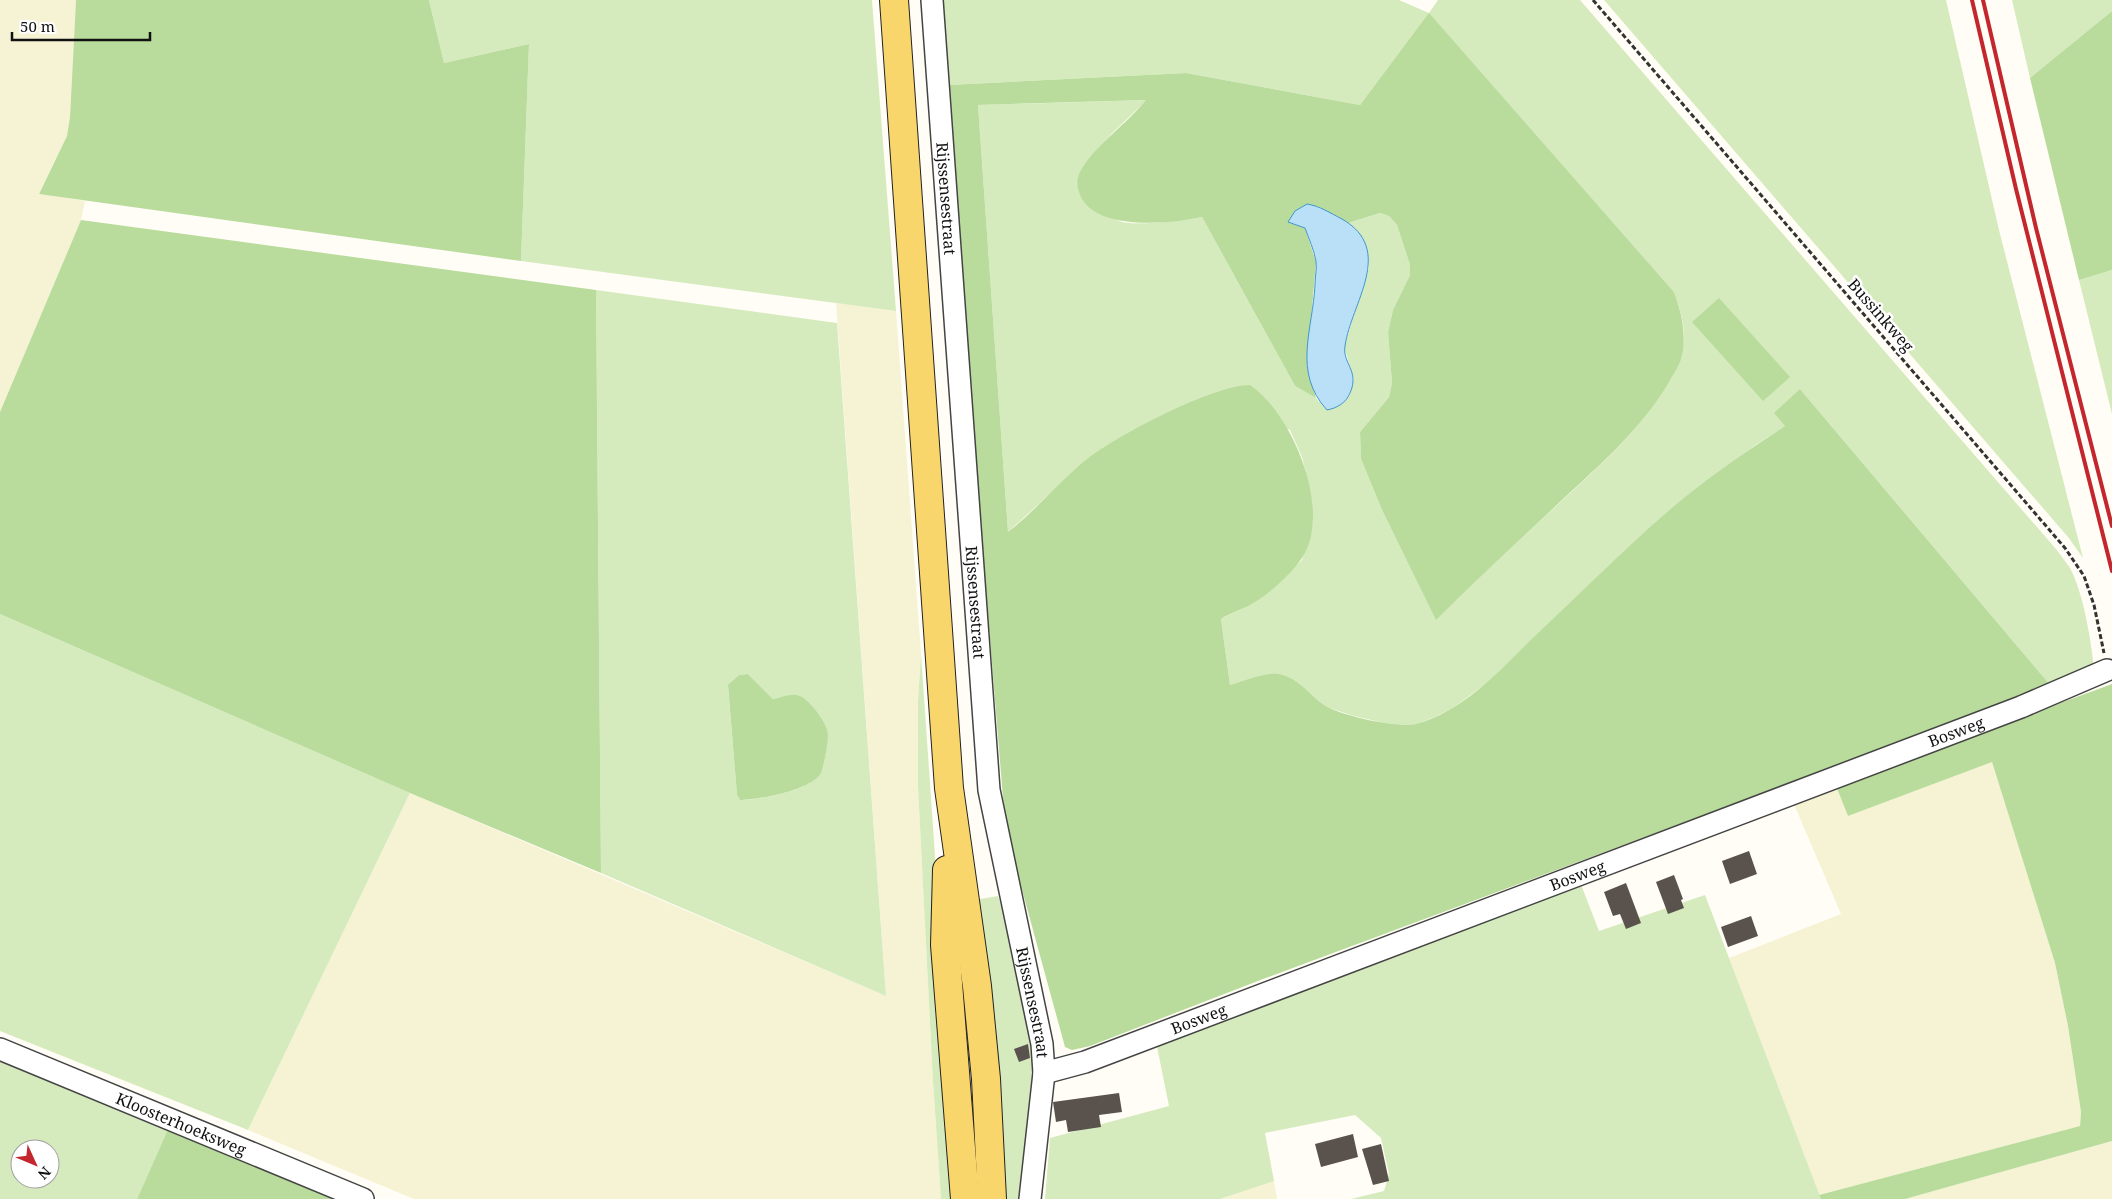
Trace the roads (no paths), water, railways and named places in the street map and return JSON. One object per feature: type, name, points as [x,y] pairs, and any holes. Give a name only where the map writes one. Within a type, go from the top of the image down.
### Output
[{"type":"main road","points":[[894,0],[949,788],[977,986],[986,1089],[992,1199]]},
{"type":"main road","points":[[949,788],[946,945],[965,1199]]},
{"type":"street","name":"Rijssensestraat","points":[[932,0],[989,790],[1042,1044],[1044,1073],[1030,1199]]},
{"type":"street","name":"Bosweg","points":[[1044,1073],[1095,1059],[2021,707],[2108,670]]},
{"type":"street","name":"Kloosterhoeksweg","points":[[0,1049],[362,1199]]},
{"type":"water","points":[[1307,204],[1321,208],[1342,219],[1358,232],[1366,246],[1368,261],[1366,278],[1345,346],[1353,385],[1344,402],[1327,410],[1316,396],[1310,381],[1307,365],[1316,261],[1305,228],[1288,222],[1295,211]]},
{"type":"railway","points":[[1972,0],[2016,189],[2112,571]]},
{"type":"railway","points":[[1983,0],[2036,228],[2112,526]]}]
